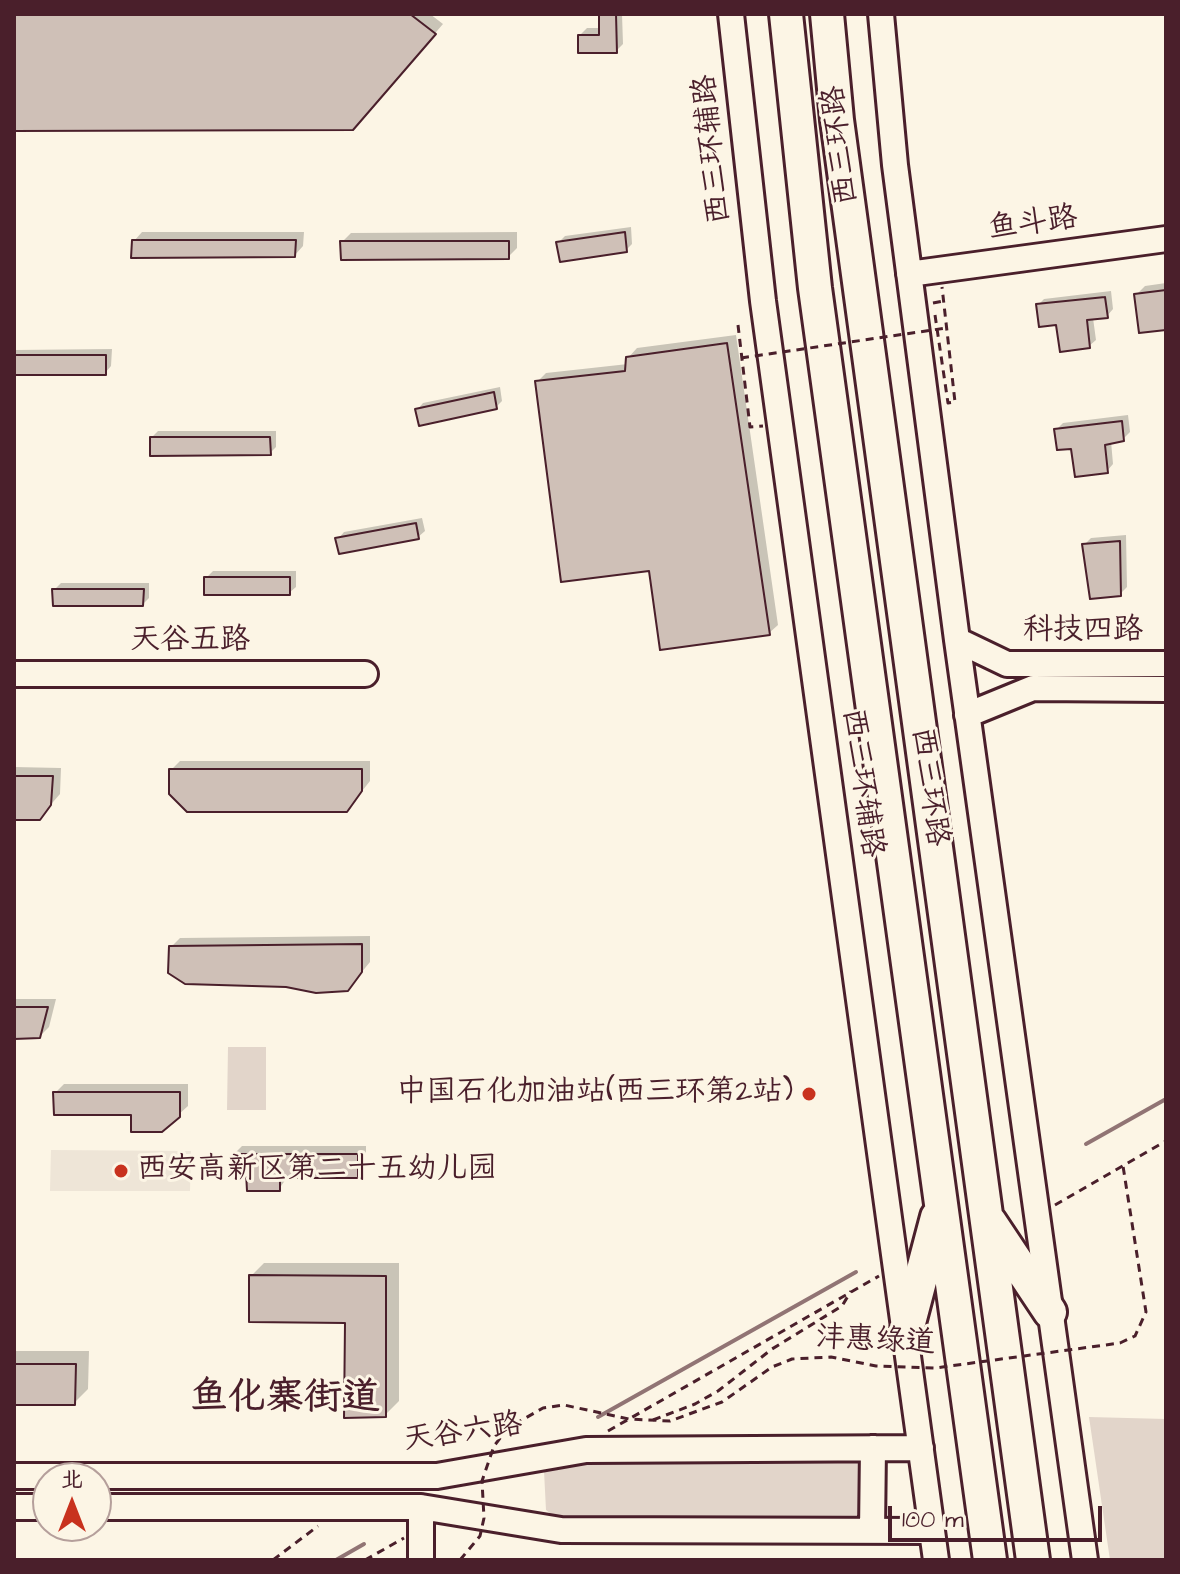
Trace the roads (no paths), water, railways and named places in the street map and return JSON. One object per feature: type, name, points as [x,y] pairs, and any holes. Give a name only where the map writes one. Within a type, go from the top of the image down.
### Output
[{"type":"highway","name":"西三环路","points":[[786,14],[815,288],[990,1560]]},
{"type":"highway","name":"西三环路","points":[[827,14],[837,120],[1033,1560]]},
{"type":"highway","points":[[905,1338],[941,1203]]},
{"type":"highway","points":[[986,1216],[1050,1312]]},
{"type":"main road","name":"西三环辅路","points":[[731,14],[765,316],[936,1560]]},
{"type":"main road","points":[[881,14],[909,274],[957,640],[1085,1560]]},
{"type":"main road","name":"鱼斗路","points":[[909,274],[1166,239]]},
{"type":"main road","name":"科技四路","points":[[957,640],[1007,664],[1166,664]]},
{"type":"main road","name":"天谷五路","points":[[14,674],[364,682],[14,689]]},
{"type":"main road","name":"科技四路","points":[[967,715],[1033,688],[1166,689]]},
{"type":"main road","points":[[872,1531],[873,1448]]},
{"type":"main road","name":"天谷六路","points":[[14,1476],[437,1476],[586,1450],[921,1448]]},
{"type":"main road","points":[[112,1507],[339,1507],[561,1530],[932,1531]]},
{"type":"main road","points":[[421,1517],[421,1560]]},
{"type":"waterway","points":[[1086,1144],[1166,1099]]},
{"type":"waterway","points":[[598,1417],[856,1272]]},
{"type":"waterway","points":[[336,1560],[364,1544]]},
{"type":"place","name":"中国石化加油站(西三环第2站)","points":[[809,1094]]},
{"type":"place","name":"西安高新区第二十五幼儿园","points":[[121,1171]]},
{"type":"district","name":"鱼化寨街道","points":[[285,1400]]}]
